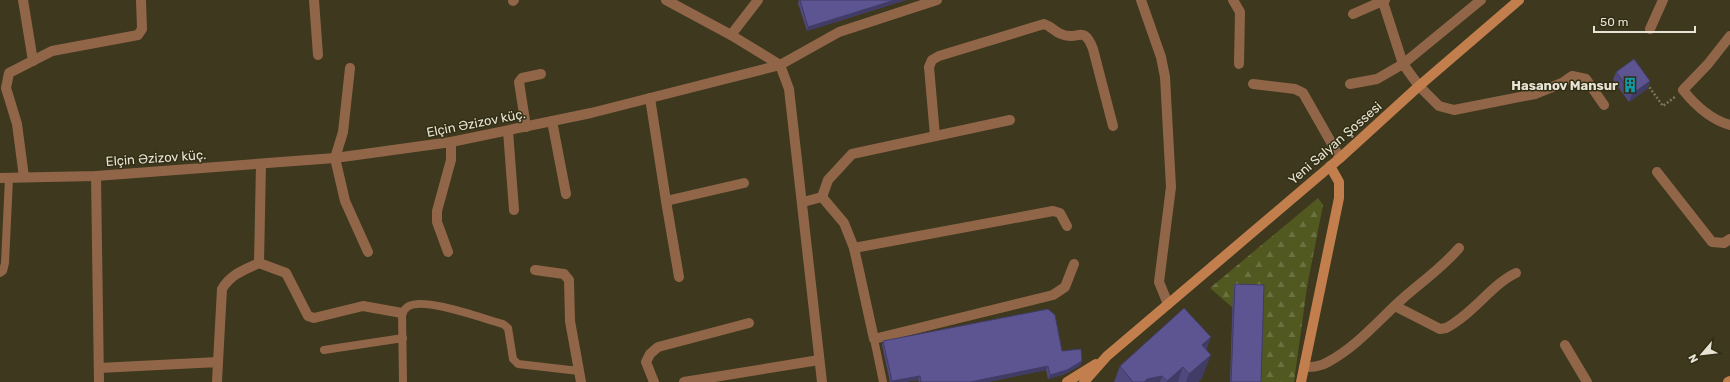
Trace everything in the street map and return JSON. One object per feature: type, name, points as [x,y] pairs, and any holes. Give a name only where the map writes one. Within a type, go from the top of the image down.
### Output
[{"type":"main road","name":"Yeni Salyan Şossesi","points":[[1108,356],[1340,158],[1419,86],[1518,0]]},
{"type":"main road","points":[[1301,382],[1339,198],[1339,182],[1330,166]]},
{"type":"main road","points":[[1067,382],[1108,356]]},
{"type":"main road","points":[[1084,382],[1108,356]]},
{"type":"street","points":[[23,0],[33,61]]},
{"type":"street","points":[[24,177],[17,124],[3,88],[9,74],[52,51],[138,35],[142,29],[141,0]]},
{"type":"street","points":[[314,0],[318,55]]},
{"type":"street","points":[[666,0],[731,35],[780,65],[789,89],[803,202],[822,382]]},
{"type":"street","points":[[731,35],[758,0]]},
{"type":"street","name":"Elçin Əzizov küç.","points":[[4,178],[96,176],[261,164],[335,158],[451,142],[552,121],[780,65],[839,32],[937,0]]},
{"type":"street","points":[[1140,0],[1161,57],[1165,77],[1171,187],[1159,282],[1168,304]]},
{"type":"street","points":[[1233,0],[1240,12],[1239,64]]},
{"type":"street","points":[[1350,84],[1377,79],[1403,64],[1481,0]]},
{"type":"street","points":[[1650,29],[1663,0]]},
{"type":"street","points":[[1353,14],[1384,1],[1403,64],[1419,86],[1439,106],[1454,110],[1535,94],[1572,76],[1586,79],[1604,105]]},
{"type":"street","points":[[935,136],[929,67],[932,60],[939,56],[1044,24],[1050,26],[1061,34],[1084,35],[1089,38],[1113,126]]},
{"type":"street","points":[[1730,36],[1708,64],[1683,90],[1690,99],[1719,122],[1730,125]]},
{"type":"street","points":[[350,68],[343,132],[335,158],[345,201],[368,252]]},
{"type":"street","points":[[526,127],[519,82],[522,78],[541,74]]},
{"type":"street","points":[[1253,84],[1295,89],[1303,93],[1340,158]]},
{"type":"street","points":[[650,98],[679,277]]},
{"type":"street","points":[[822,198],[828,180],[852,154],[1010,120]]},
{"type":"street","points":[[552,121],[566,194]]},
{"type":"street","points":[[508,130],[514,210]]},
{"type":"street","points":[[448,252],[437,222],[437,211],[451,160],[451,142]]},
{"type":"street","points":[[259,263],[261,164]]},
{"type":"street","points":[[1657,172],[1712,242],[1724,243],[1730,239]]},
{"type":"street","points":[[96,176],[99,382]]},
{"type":"street","points":[[666,201],[744,183]]},
{"type":"street","points":[[803,202],[822,198]]},
{"type":"street","points":[[822,198],[844,223],[854,248],[874,339],[1053,295],[1065,287],[1074,264]]},
{"type":"street","points":[[854,248],[1053,211],[1060,213],[1068,226]]},
{"type":"street","points":[[1304,367],[1327,363],[1356,343],[1395,306],[1440,269],[1459,248]]},
{"type":"street","points":[[217,382],[222,289],[228,280],[236,273],[259,263],[286,273],[308,316],[314,318],[363,306],[402,313]]},
{"type":"street","points":[[535,270],[564,274],[569,280],[570,321],[581,382]]},
{"type":"street","points":[[1395,306],[1440,329],[1446,328],[1478,305],[1508,277],[1516,273]]},
{"type":"street","points":[[654,382],[646,362],[650,354],[658,347],[749,323]]},
{"type":"street","points":[[1565,346],[1587,382]]},
{"type":"street","points":[[684,382],[819,360]]},
{"type":"street","points":[[98,368],[218,362]]},
{"type":"lane","points":[[0,273],[3,271],[5,263],[4,178]]},
{"type":"lane","points":[[403,382],[402,313],[408,306],[416,304],[434,305],[503,324],[508,328],[513,359],[518,364],[579,372]]},
{"type":"lane","points":[[324,350],[403,338]]},
{"type":"lane","points":[[874,339],[883,382]]},
{"type":"path","points":[[1646,82],[1663,106],[1683,90]]},
{"type":"green space","points":[[1318,198],[1323,205],[1307,287],[1294,382],[1230,382],[1233,308],[1210,288]]},
{"type":"building","points":[[800,0],[895,0],[808,27]]},
{"type":"building","points":[[1634,59],[1650,81],[1632,94],[1616,72]]},
{"type":"building","points":[[1235,284],[1264,285],[1261,382],[1231,382]]},
{"type":"building","points":[[1184,308],[1211,337],[1202,345],[1211,355],[1189,374],[1183,367],[1167,381],[1162,376],[1147,379],[1144,382],[1133,382],[1120,366]]},
{"type":"building","points":[[1048,309],[1055,315],[1062,351],[1081,349],[1082,361],[1067,370],[1050,375],[1048,366],[970,382],[921,382],[920,376],[892,381],[883,341]]},
{"type":"place","name":"Hasanov Mansur","points":[[1630,85]]}]
